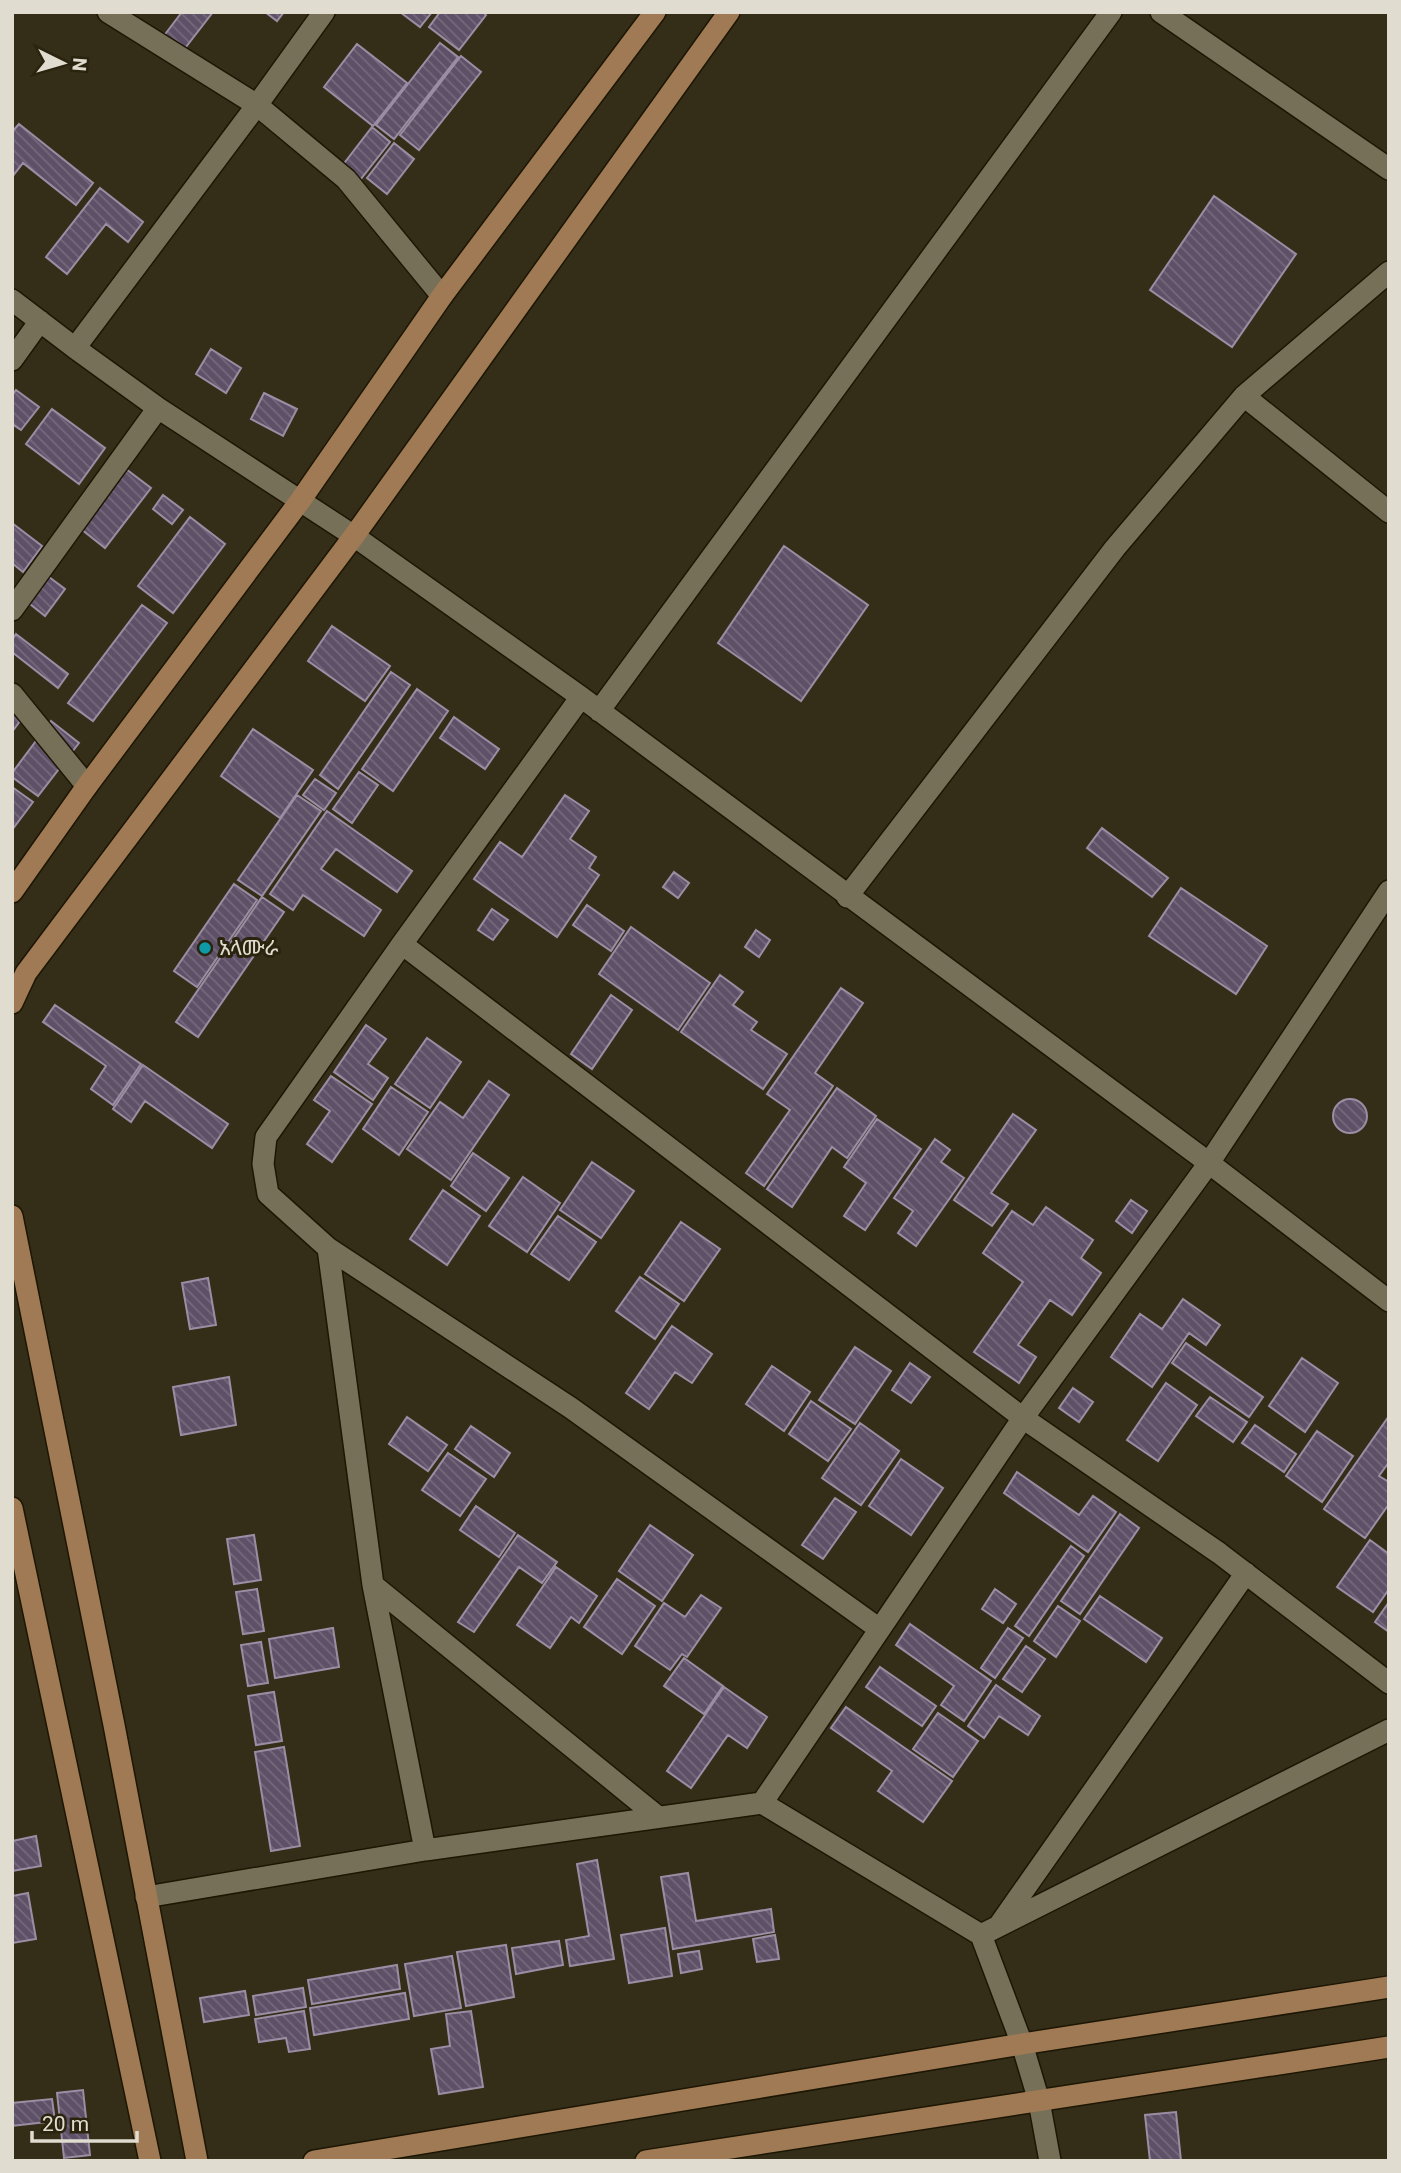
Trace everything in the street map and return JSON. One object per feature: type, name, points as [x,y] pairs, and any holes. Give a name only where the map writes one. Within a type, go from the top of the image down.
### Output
[{"type":"main road","points":[[12,892],[87,786],[300,501],[442,296],[655,12]]},
{"type":"main road","points":[[12,1003],[26,973],[354,536],[729,12]]},
{"type":"main road","points":[[12,1216],[197,2161]]},
{"type":"main road","points":[[12,1508],[150,2161]]},
{"type":"main road","points":[[314,2161],[1022,2044],[1389,1987]]},
{"type":"main road","points":[[646,2161],[1389,2046]]},
{"type":"street","points":[[108,12],[257,105],[346,179],[442,296]]},
{"type":"street","points":[[75,348],[324,12]]},
{"type":"street","points":[[599,711],[1111,12]]},
{"type":"street","points":[[1161,12],[1389,169]]},
{"type":"street","points":[[847,897],[1115,548],[1244,396],[1389,272]]},
{"type":"street","points":[[12,300],[158,408],[354,536],[581,697],[847,897],[1209,1163],[1389,1301]]},
{"type":"street","points":[[12,360],[40,321]]},
{"type":"street","points":[[1244,396],[1389,512]]},
{"type":"street","points":[[12,610],[158,408]]},
{"type":"street","points":[[12,694],[87,786]]},
{"type":"street","points":[[581,697],[266,1137],[263,1164],[268,1194],[328,1248],[571,1408],[878,1628]]},
{"type":"street","points":[[762,1802],[1023,1418],[1209,1163],[1389,891]]},
{"type":"street","points":[[402,944],[1023,1418],[1246,1573],[1389,1683]]},
{"type":"street","points":[[328,1248],[373,1585],[425,1850]]},
{"type":"street","points":[[990,1931],[1246,1573]]},
{"type":"street","points":[[373,1585],[658,1817]]},
{"type":"street","points":[[990,1931],[1389,1730]]},
{"type":"street","points":[[146,1897],[425,1850],[762,1802],[990,1931],[1039,2101],[1050,2161]]},
{"type":"building","points":[[182,12],[213,12],[182,52],[163,37]]},
{"type":"building","points":[[265,12],[284,12],[277,21]]},
{"type":"building","points":[[400,12],[432,12],[420,27]]},
{"type":"building","points":[[440,12],[483,12],[486,15],[459,50],[429,27]]},
{"type":"building","points":[[440,43],[458,57],[394,139],[376,125]]},
{"type":"building","points":[[357,44],[407,83],[373,126],[324,87]]},
{"type":"building","points":[[461,56],[481,72],[419,150],[400,135]]},
{"type":"building","points":[[19,124],[93,183],[76,205],[23,163],[12,177],[12,132]]},
{"type":"building","points":[[372,127],[390,142],[360,180],[342,166]]},
{"type":"building","points":[[394,143],[414,159],[387,194],[367,178]]},
{"type":"building","points":[[100,188],[143,222],[128,242],[106,224],[67,274],[46,257]]},
{"type":"building","points":[[1214,196],[1296,254],[1232,347],[1150,290]]},
{"type":"building","points":[[211,349],[241,368],[226,393],[196,374]]},
{"type":"building","points":[[16,390],[39,407],[21,430],[12,424],[12,395]]},
{"type":"building","points":[[264,393],[297,409],[283,436],[251,419]]},
{"type":"building","points":[[52,409],[105,448],[79,484],[26,444]]},
{"type":"building","points":[[126,469],[151,488],[105,548],[81,529]]},
{"type":"building","points":[[163,495],[183,510],[172,524],[153,509]]},
{"type":"building","points":[[190,517],[225,544],[173,613],[138,586]]},
{"type":"building","points":[[12,523],[42,546],[23,572],[12,563]]},
{"type":"building","points":[[784,546],[868,605],[801,701],[718,643]]},
{"type":"building","points":[[45,574],[65,589],[45,616],[25,600]]},
{"type":"building","points":[[142,605],[167,623],[93,721],[68,703]]},
{"type":"building","points":[[332,626],[390,666],[365,701],[308,661]]},
{"type":"building","points":[[16,634],[68,674],[58,688],[12,652],[12,640]]},
{"type":"building","points":[[391,672],[410,685],[338,789],[320,775]]},
{"type":"building","points":[[417,689],[448,711],[393,791],[362,769]]},
{"type":"building","points":[[12,692],[31,706],[12,732]]},
{"type":"building","points":[[454,717],[499,749],[485,769],[440,738]]},
{"type":"building","points":[[51,721],[79,743],[38,796],[12,777],[12,773]]},
{"type":"building","points":[[253,729],[313,770],[280,818],[221,776]]},
{"type":"building","points":[[359,772],[378,785],[352,823],[333,809]]},
{"type":"building","points":[[315,779],[336,793],[324,810],[303,795]]},
{"type":"building","points":[[12,787],[33,802],[12,830]]},
{"type":"building","points":[[297,795],[321,811],[262,896],[238,880]]},
{"type":"building","points":[[565,795],[589,811],[570,839],[596,857],[589,868],[599,875],[557,937],[474,879],[500,842],[522,857]]},
{"type":"building","points":[[327,811],[412,871],[397,892],[336,849],[321,869],[381,910],[364,936],[303,895],[293,910],[270,894]]},
{"type":"building","points":[[1102,828],[1168,878],[1152,897],[1087,848]]},
{"type":"building","points":[[674,872],[689,883],[678,898],[663,887]]},
{"type":"building","points":[[234,884],[257,900],[197,987],[174,971]]},
{"type":"building","points":[[1181,888],[1267,946],[1236,994],[1149,936]]},
{"type":"building","points":[[262,897],[284,912],[198,1037],[176,1022]]},
{"type":"building","points":[[587,905],[624,931],[611,951],[573,925]]},
{"type":"building","points":[[492,909],[508,920],[493,940],[478,930]]},
{"type":"building","points":[[631,927],[710,983],[678,1030],[599,974]]},
{"type":"building","points":[[756,930],[770,940],[759,957],[745,947]]},
{"type":"building","points":[[720,975],[743,992],[733,1005],[757,1022],[751,1030],[787,1054],[763,1089],[681,1032]]},
{"type":"building","points":[[841,988],[863,1003],[815,1073],[833,1086],[764,1186],[746,1173],[790,1110],[767,1094]]},
{"type":"building","points":[[611,995],[632,1010],[592,1069],[571,1054]]},
{"type":"building","points":[[55,1005],[141,1064],[113,1105],[91,1089],[106,1066],[43,1022]]},
{"type":"building","points":[[366,1025],[386,1039],[368,1064],[388,1078],[373,1100],[334,1072]]},
{"type":"building","points":[[427,1038],[461,1062],[430,1108],[395,1084]]},
{"type":"building","points":[[143,1065],[228,1124],[212,1148],[145,1101],[131,1122],[113,1109]]},
{"type":"building","points":[[331,1076],[372,1104],[332,1162],[307,1144],[330,1111],[314,1100]]},
{"type":"building","points":[[489,1081],[509,1095],[451,1180],[407,1149],[440,1102],[463,1118]]},
{"type":"building","points":[[391,1087],[428,1112],[399,1155],[363,1129]]},
{"type":"building","points":[[837,1088],[876,1116],[847,1158],[832,1147],[792,1207],[767,1189]]},
{"type":"building","points":[[1350,1099],[1362,1104],[1367,1116],[1362,1128],[1350,1133],[1338,1128],[1333,1116],[1338,1104]]},
{"type":"building","points":[[1013,1114],[1036,1130],[991,1193],[1008,1204],[992,1226],[954,1200]]},
{"type":"building","points":[[877,1119],[921,1149],[865,1230],[844,1216],[866,1183],[844,1167]]},
{"type":"building","points":[[935,1139],[950,1150],[941,1162],[964,1178],[916,1246],[898,1233],[913,1211],[894,1198]]},
{"type":"building","points":[[473,1153],[509,1178],[486,1211],[451,1186]]},
{"type":"building","points":[[592,1162],[634,1191],[601,1238],[560,1210]]},
{"type":"building","points":[[523,1177],[560,1203],[527,1252],[489,1226]]},
{"type":"building","points":[[443,1190],[480,1216],[447,1265],[410,1239]]},
{"type":"building","points":[[1131,1200],[1147,1211],[1132,1233],[1116,1221]]},
{"type":"building","points":[[1046,1207],[1093,1240],[1081,1258],[1101,1273],[1072,1315],[1050,1300],[1018,1345],[1036,1357],[1019,1383],[974,1352],[1023,1282],[983,1253],[1012,1211],[1033,1225]]},
{"type":"building","points":[[558,1216],[596,1242],[569,1280],[531,1254]]},
{"type":"building","points":[[681,1222],[720,1249],[684,1301],[645,1274]]},
{"type":"building","points":[[640,1277],[679,1304],[655,1339],[616,1311]]},
{"type":"building","points":[[208,1278],[216,1325],[190,1329],[182,1283]]},
{"type":"building","points":[[1183,1299],[1220,1325],[1206,1345],[1189,1333],[1152,1387],[1111,1357],[1140,1314],[1162,1329]]},
{"type":"building","points":[[672,1326],[712,1354],[692,1383],[675,1372],[649,1409],[626,1393]]},
{"type":"building","points":[[1186,1343],[1263,1397],[1249,1417],[1172,1363]]},
{"type":"building","points":[[855,1347],[891,1371],[855,1424],[819,1400]]},
{"type":"building","points":[[1302,1358],[1338,1383],[1305,1432],[1269,1406]]},
{"type":"building","points":[[910,1363],[930,1377],[911,1403],[892,1390]]},
{"type":"building","points":[[772,1366],[810,1392],[784,1431],[746,1404]]},
{"type":"building","points":[[229,1377],[236,1425],[181,1435],[173,1387]]},
{"type":"building","points":[[1166,1383],[1197,1405],[1158,1461],[1127,1440]]},
{"type":"building","points":[[1073,1388],[1093,1402],[1079,1422],[1059,1408]]},
{"type":"building","points":[[1210,1397],[1247,1422],[1233,1442],[1196,1416]]},
{"type":"building","points":[[811,1401],[851,1429],[828,1461],[789,1434]]},
{"type":"building","points":[[1389,1416],[1389,1462],[1379,1476],[1389,1482],[1389,1504],[1365,1538],[1324,1509]]},
{"type":"building","points":[[407,1417],[447,1445],[428,1471],[389,1444]]},
{"type":"building","points":[[860,1423],[899,1451],[861,1505],[822,1478]]},
{"type":"building","points":[[1255,1425],[1296,1454],[1284,1472],[1242,1443]]},
{"type":"building","points":[[471,1426],[510,1453],[494,1477],[455,1449]]},
{"type":"building","points":[[1317,1431],[1353,1456],[1322,1502],[1286,1476]]},
{"type":"building","points":[[448,1453],[486,1479],[460,1516],[422,1490]]},
{"type":"building","points":[[901,1459],[943,1488],[911,1535],[869,1506]]},
{"type":"building","points":[[1017,1472],[1079,1515],[1093,1496],[1116,1512],[1088,1552],[1004,1493]]},
{"type":"building","points":[[835,1498],[856,1512],[823,1559],[802,1545]]},
{"type":"building","points":[[476,1506],[515,1533],[499,1557],[460,1530]]},
{"type":"building","points":[[1120,1514],[1139,1528],[1080,1614],[1061,1601]]},
{"type":"building","points":[[650,1525],[693,1555],[662,1601],[619,1571]]},
{"type":"building","points":[[254,1535],[261,1580],[234,1584],[227,1539]]},
{"type":"building","points":[[518,1535],[557,1562],[542,1583],[519,1567],[474,1632],[458,1622]]},
{"type":"building","points":[[1370,1540],[1389,1554],[1389,1589],[1373,1612],[1337,1587]]},
{"type":"building","points":[[1071,1546],[1084,1556],[1029,1636],[1015,1626]]},
{"type":"building","points":[[556,1567],[597,1596],[579,1623],[571,1617],[550,1648],[517,1625]]},
{"type":"building","points":[[617,1579],[655,1606],[622,1654],[584,1627]]},
{"type":"building","points":[[257,1589],[264,1631],[243,1634],[236,1592]]},
{"type":"building","points":[[995,1589],[1016,1604],[1003,1623],[982,1609]]},
{"type":"building","points":[[701,1595],[721,1608],[687,1657],[682,1654],[670,1670],[635,1646],[664,1603],[685,1617]]},
{"type":"building","points":[[1100,1596],[1162,1638],[1146,1662],[1084,1619]]},
{"type":"building","points":[[1389,1602],[1389,1632],[1375,1622]]},
{"type":"building","points":[[1058,1606],[1080,1621],[1056,1657],[1034,1641]]},
{"type":"building","points":[[910,1624],[991,1681],[964,1721],[941,1705],[954,1686],[896,1645]]},
{"type":"building","points":[[333,1628],[339,1667],[275,1678],[269,1639]]},
{"type":"building","points":[[1008,1628],[1023,1638],[995,1678],[981,1668]]},
{"type":"building","points":[[261,1642],[268,1683],[248,1686],[241,1645]]},
{"type":"building","points":[[1026,1646],[1045,1659],[1022,1692],[1003,1679]]},
{"type":"building","points":[[684,1658],[723,1686],[704,1714],[664,1686]]},
{"type":"building","points":[[880,1667],[936,1706],[922,1726],[866,1687]]},
{"type":"building","points":[[996,1685],[1040,1716],[1028,1735],[999,1716],[984,1738],[968,1726]]},
{"type":"building","points":[[724,1687],[767,1717],[747,1748],[728,1735],[691,1788],[667,1771]]},
{"type":"building","points":[[274,1692],[282,1741],[256,1745],[248,1696]]},
{"type":"building","points":[[846,1707],[952,1781],[923,1822],[878,1791],[892,1771],[831,1728]]},
{"type":"building","points":[[938,1713],[978,1741],[953,1777],[913,1749]]},
{"type":"building","points":[[284,1747],[300,1846],[271,1851],[255,1752]]},
{"type":"building","points":[[36,1836],[41,1866],[12,1871],[12,1841]]},
{"type":"building","points":[[597,1860],[614,1959],[570,1966],[566,1940],[589,1936],[577,1864]]},
{"type":"building","points":[[688,1873],[696,1921],[771,1909],[774,1932],[673,1949],[661,1877]]},
{"type":"building","points":[[28,1893],[36,1939],[12,1943],[12,1896]]},
{"type":"building","points":[[665,1928],[672,1976],[629,1983],[621,1935]]},
{"type":"building","points":[[775,1935],[779,1959],[757,1962],[753,1939]]},
{"type":"building","points":[[559,1941],[563,1965],[516,1974],[512,1948]]},
{"type":"building","points":[[506,1945],[514,1997],[466,2006],[457,1952]]},
{"type":"building","points":[[699,1951],[702,1969],[681,1973],[678,1954]]},
{"type":"building","points":[[452,1956],[461,2008],[414,2016],[405,1964]]},
{"type":"building","points":[[397,1965],[400,1989],[312,2004],[308,1980]]},
{"type":"building","points":[[303,1988],[306,2007],[256,2015],[253,1996]]},
{"type":"building","points":[[245,1991],[249,2015],[204,2022],[200,1998]]},
{"type":"building","points":[[405,1993],[409,2019],[314,2035],[310,2008]]},
{"type":"building","points":[[304,2011],[310,2049],[289,2052],[286,2038],[259,2042],[255,2019]]},
{"type":"building","points":[[471,2011],[483,2087],[439,2094],[431,2049],[450,2046],[446,2014]]},
{"type":"building","points":[[83,2090],[90,2155],[64,2158],[57,2093]]},
{"type":"building","points":[[52,2099],[55,2121],[12,2126],[12,2103]]},
{"type":"building","points":[[1176,2112],[1181,2161],[1150,2161],[1145,2115]]},
{"type":"place","name":"አላሙራ","points":[[205,948]]}]
